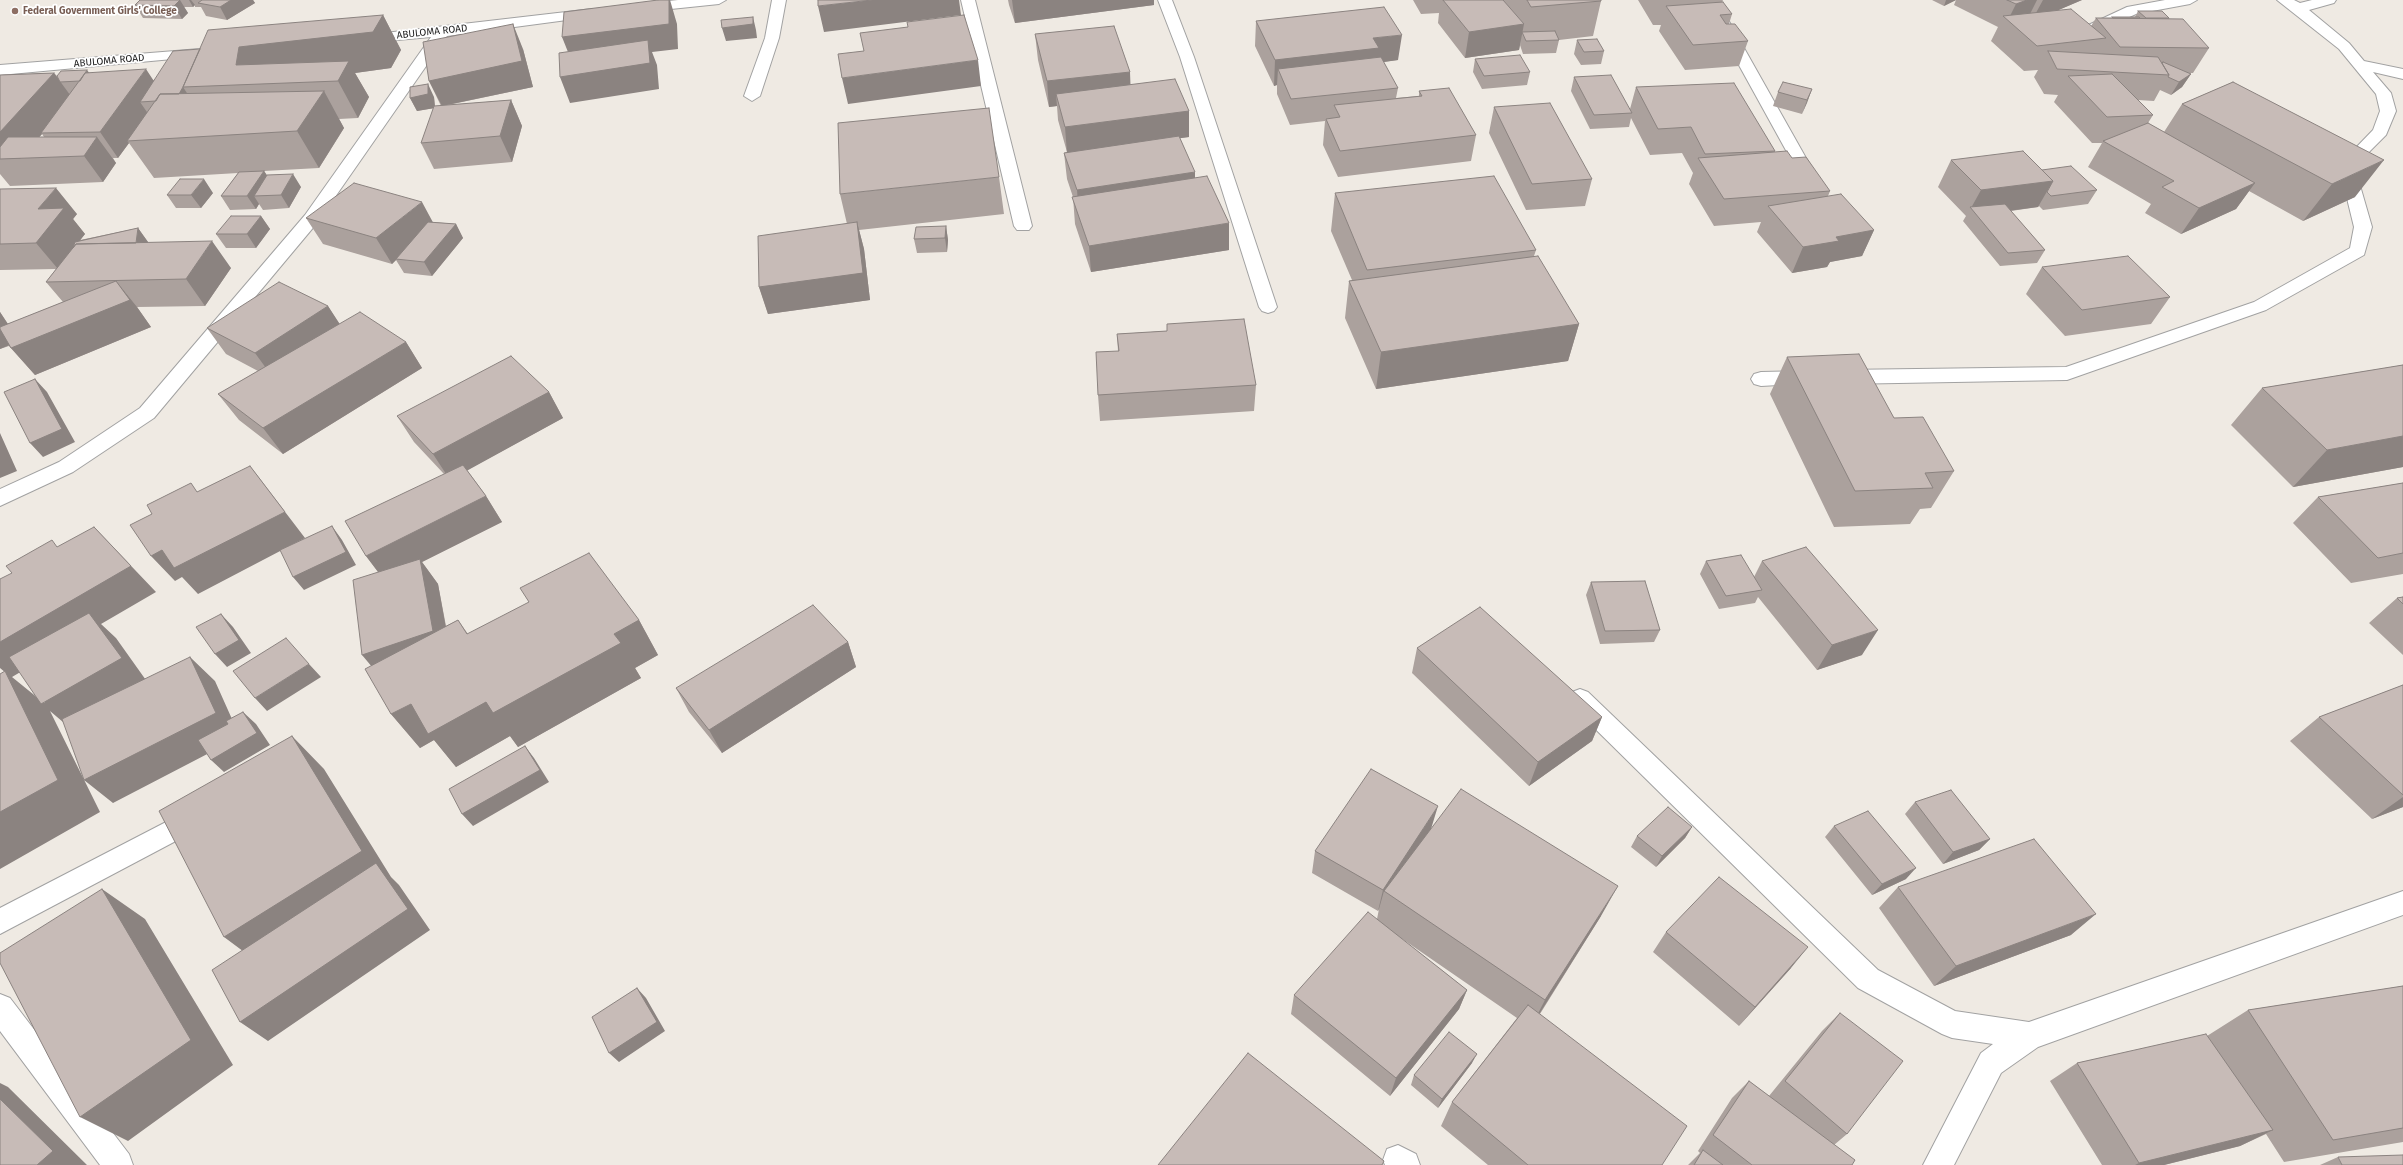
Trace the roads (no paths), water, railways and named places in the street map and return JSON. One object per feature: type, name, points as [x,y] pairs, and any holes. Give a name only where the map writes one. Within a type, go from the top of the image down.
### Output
[{"type":"street","points":[[555,17],[565,0]]},
{"type":"street","points":[[626,10],[649,4],[719,0]]},
{"type":"street","points":[[752,96],[772,38],[779,0]]},
{"type":"street","points":[[968,0],[1023,226]]},
{"type":"street","points":[[1164,0],[1187,57],[1268,307]]},
{"type":"street","points":[[1710,0],[1807,174]]},
{"type":"street","points":[[2075,38],[2120,14],[2190,0]]},
{"type":"street","points":[[2291,4],[2329,0]]},
{"type":"street","points":[[1761,379],[2067,372],[2260,306],[2358,251],[2363,227],[2351,182],[2352,160],[2380,132],[2388,110],[2383,93],[2344,46],[2291,4]]},
{"type":"street","name":"ABULOMA ROAD","points":[[347,40],[442,32],[555,17],[610,12]]},
{"type":"street","points":[[0,498],[66,467],[147,412],[311,219],[442,32]]},
{"type":"street","name":"ABULOMA ROAD","points":[[0,70],[212,52]]},
{"type":"street","points":[[2360,64],[2403,74]]},
{"type":"street","points":[[1562,681],[1868,979],[1952,1024],[2029,1036]]},
{"type":"street","points":[[0,922],[215,807]]},
{"type":"street","points":[[1938,1165],[1991,1063],[2029,1036],[2403,903]]},
{"type":"street","points":[[0,1008],[118,1165]]},
{"type":"place","name":"Federal Government Girls' College","points":[[15,11]]}]
